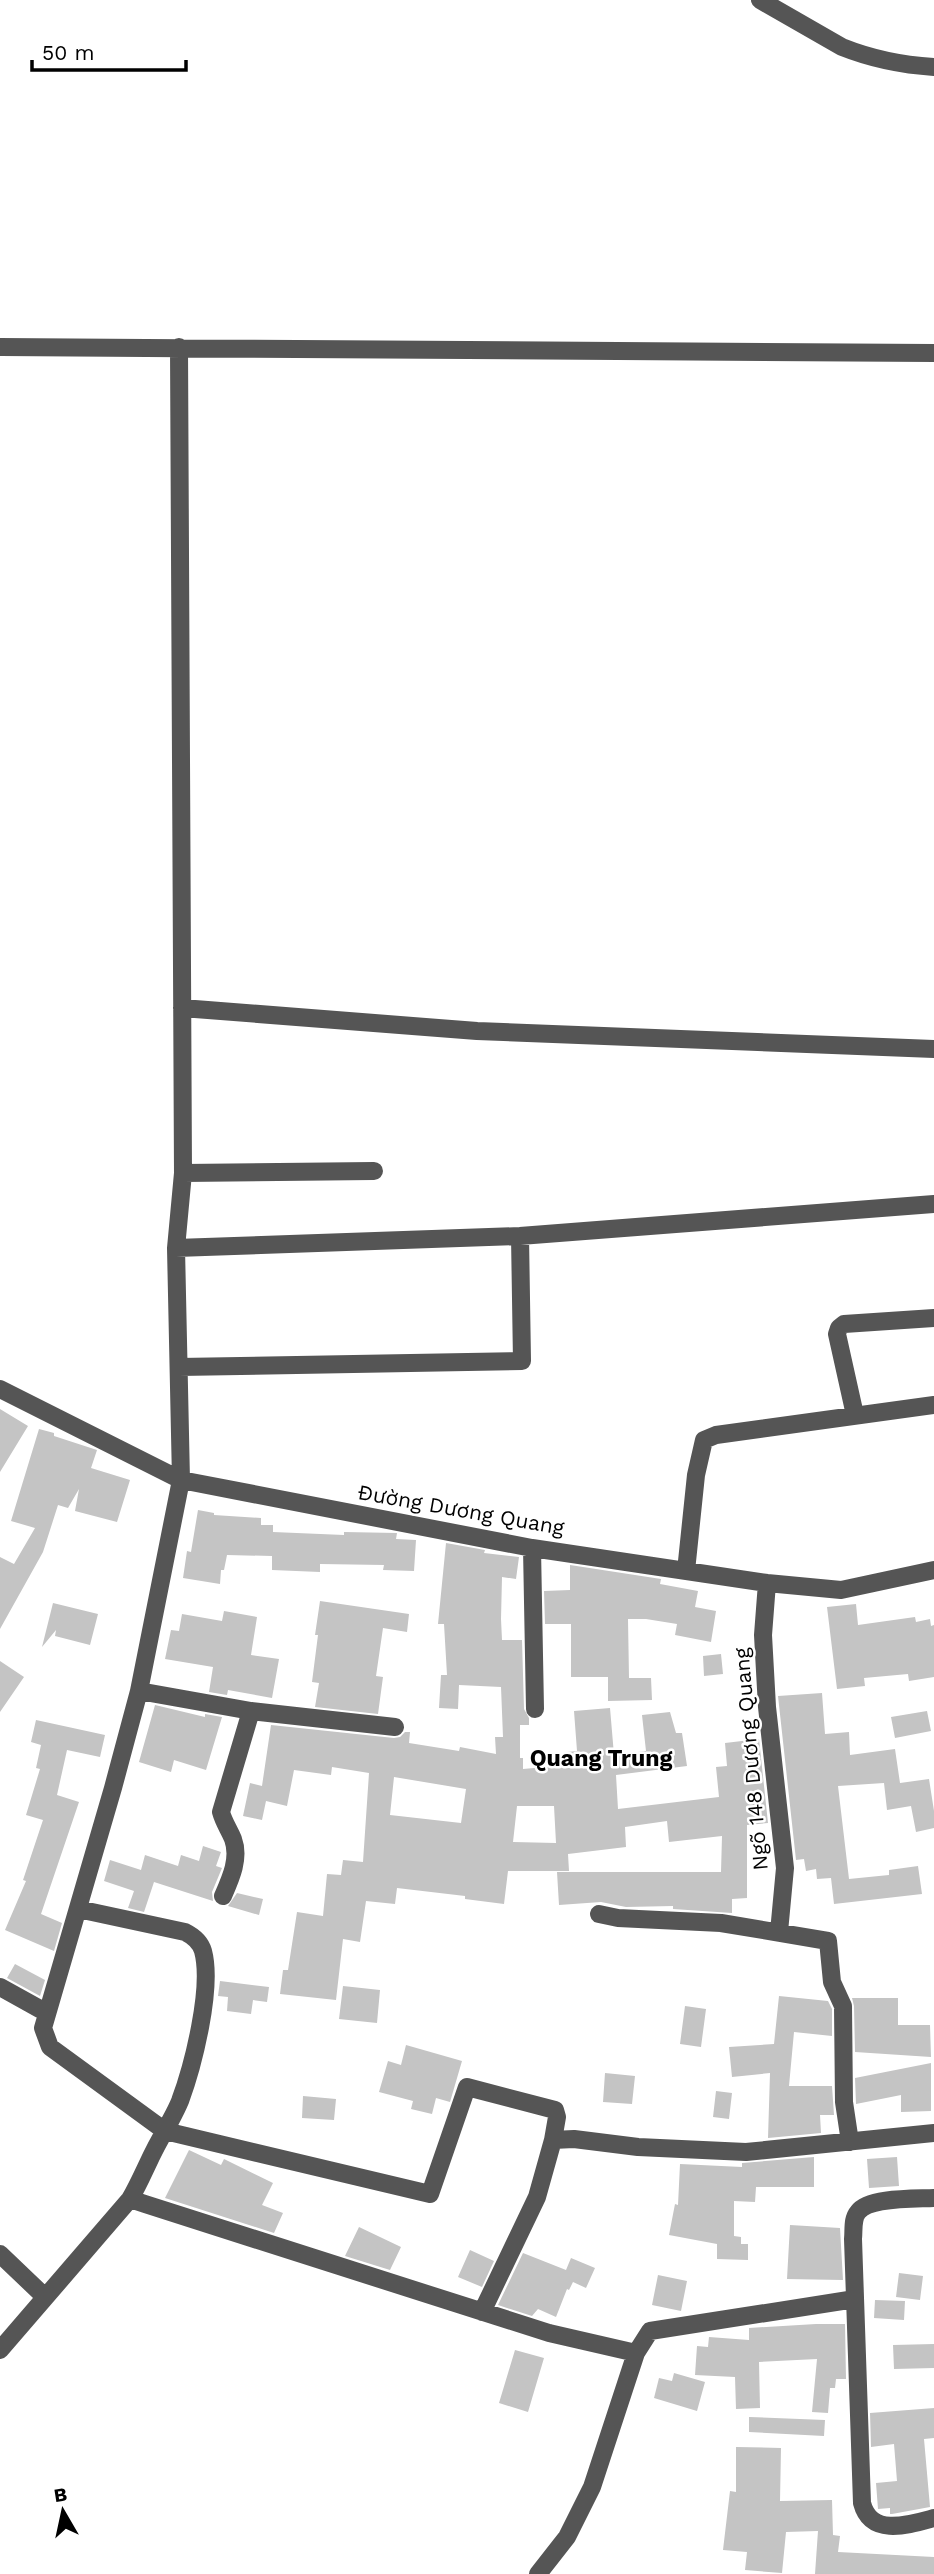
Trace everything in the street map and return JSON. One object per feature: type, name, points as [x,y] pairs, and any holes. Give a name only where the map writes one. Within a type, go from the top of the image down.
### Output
[{"type":"street","points":[[760,0],[856,53],[878,60],[934,67]]},
{"type":"street","points":[[0,347],[934,353]]},
{"type":"street","points":[[179,347],[183,1173],[176,1248],[180,1480],[139,1691],[43,2028],[50,2047],[165,2131],[430,2194],[467,2087],[555,2110],[557,2117],[553,2140],[537,2197],[482,2312]]},
{"type":"street","points":[[182,1008],[477,1031],[934,1049]]},
{"type":"street","points":[[183,1173],[374,1171]]},
{"type":"street","points":[[176,1248],[520,1236],[934,1204]]},
{"type":"street","points":[[179,1367],[522,1360],[520,1236]]},
{"type":"street","points":[[855,1415],[837,1334],[838,1328],[844,1324],[934,1318]]},
{"type":"street","name":"Đường Dương Quang","points":[[0,1389],[180,1480],[532,1548],[767,1583],[841,1590],[934,1570]]},
{"type":"street","points":[[685,1571],[696,1475],[704,1440],[716,1435],[934,1405]]},
{"type":"street","points":[[532,1548],[535,1709]]},
{"type":"street","name":"Ngõ 148 Dương Quang","points":[[767,1583],[763,1647],[785,1868],[779,1932]]},
{"type":"street","points":[[139,1691],[251,1711],[395,1727]]},
{"type":"street","points":[[223,1896],[236,1856],[233,1838],[224,1826],[221,1812],[251,1711]]},
{"type":"street","points":[[0,2350],[130,2199],[138,2186],[151,2153],[180,2101],[194,2054],[203,2004],[203,1950],[194,1937],[185,1932],[78,1909]]},
{"type":"street","points":[[599,1914],[721,1923],[828,1941],[832,1982],[843,2006],[844,2102],[850,2142]]},
{"type":"street","points":[[0,1987],[47,2014]]},
{"type":"street","points":[[553,2140],[574,2139],[638,2147],[746,2152],[934,2133]]},
{"type":"street","points":[[934,2197],[874,2203],[857,2213],[853,2239],[862,2503],[866,2516],[874,2523],[890,2526],[934,2518]]},
{"type":"street","points":[[130,2199],[549,2333],[636,2353]]},
{"type":"street","points":[[0,2254],[45,2298]]},
{"type":"street","points":[[538,2574],[566,2537],[592,2487],[636,2353],[650,2331],[855,2299]]},
{"type":"building","points":[[0,1409],[28,1426],[0,1472]]},
{"type":"building","points":[[39,1429],[97,1450],[91,1468],[130,1480],[117,1522],[75,1511],[79,1489],[68,1508],[58,1505],[43,1552],[0,1629],[0,1557],[14,1564],[35,1528],[11,1521]]},
{"type":"building","points":[[198,1510],[214,1515],[261,1518],[261,1525],[273,1525],[273,1532],[344,1535],[344,1532],[397,1533],[396,1539],[416,1540],[414,1571],[383,1570],[384,1565],[320,1564],[320,1572],[272,1570],[272,1556],[227,1555],[224,1570],[221,1570],[220,1584],[183,1578],[187,1551],[191,1552]]},
{"type":"building","points":[[446,1543],[485,1550],[484,1553],[519,1557],[516,1579],[502,1577],[501,1619],[502,1640],[522,1640],[524,1709],[529,1718],[529,1725],[520,1725],[520,1758],[523,1758],[523,1769],[568,1765],[567,1752],[577,1751],[574,1711],[610,1708],[614,1755],[646,1751],[642,1715],[670,1712],[676,1733],[682,1733],[687,1766],[616,1775],[618,1809],[719,1797],[716,1767],[727,1766],[725,1743],[759,1739],[768,1823],[747,1825],[747,1898],[732,1899],[732,1913],[673,1909],[673,1906],[626,1907],[601,1902],[559,1905],[557,1872],[721,1872],[722,1836],[669,1842],[667,1821],[625,1827],[626,1847],[568,1854],[569,1871],[508,1871],[504,1904],[465,1899],[465,1896],[397,1888],[395,1904],[366,1901],[360,1942],[343,1939],[336,2000],[280,1994],[283,1970],[288,1970],[297,1912],[323,1916],[327,1874],[341,1875],[343,1860],[363,1862],[369,1773],[332,1767],[331,1775],[294,1770],[287,1806],[266,1801],[262,1820],[243,1816],[250,1783],[262,1786],[271,1725],[394,1738],[410,1732],[409,1743],[459,1751],[460,1747],[496,1754],[495,1737],[503,1737],[501,1687],[459,1685],[458,1709],[439,1708],[441,1675],[447,1675],[444,1624],[438,1624]],"holes":[[[394,1777],[466,1789],[461,1823],[390,1815]],[[517,1806],[554,1806],[556,1843],[513,1842]]]},
{"type":"building","points":[[570,1565],[661,1579],[660,1584],[698,1591],[695,1607],[716,1611],[711,1642],[675,1635],[677,1624],[628,1619],[629,1678],[651,1678],[652,1700],[608,1701],[608,1677],[571,1677],[571,1624],[545,1624],[544,1591],[570,1590]]},
{"type":"building","points":[[320,1601],[409,1614],[407,1632],[383,1628],[376,1676],[383,1677],[378,1714],[315,1707],[319,1683],[312,1682]]},
{"type":"building","points":[[53,1603],[98,1614],[90,1645],[55,1636],[56,1630],[42,1647]]},
{"type":"building","points":[[856,1604],[858,1625],[915,1617],[916,1622],[930,1619],[931,1626],[934,1625],[934,1677],[909,1681],[908,1674],[864,1678],[865,1686],[837,1689],[827,1607]]},
{"type":"building","points":[[224,1611],[257,1617],[251,1655],[279,1659],[272,1698],[228,1690],[227,1695],[209,1692],[213,1667],[165,1659],[171,1630],[179,1631],[182,1614],[222,1621]]},
{"type":"building","points":[[721,1654],[723,1674],[704,1676],[703,1656]]},
{"type":"building","points":[[0,1661],[24,1677],[0,1712]]},
{"type":"building","points":[[822,1693],[825,1734],[849,1732],[850,1755],[895,1749],[900,1783],[929,1779],[934,1811],[934,1828],[916,1832],[911,1806],[887,1810],[884,1783],[838,1786],[849,1879],[889,1875],[889,1870],[918,1866],[922,1894],[834,1904],[831,1878],[817,1879],[816,1869],[806,1871],[804,1859],[796,1860],[778,1696]]},
{"type":"building","points":[[155,1705],[205,1717],[205,1714],[222,1717],[206,1770],[174,1760],[171,1772],[139,1762]]},
{"type":"building","points":[[927,1711],[931,1731],[895,1738],[891,1717]]},
{"type":"building","points":[[36,1720],[105,1735],[100,1757],[67,1750],[57,1795],[79,1802],[41,1914],[62,1923],[54,1951],[5,1930],[26,1881],[23,1880],[43,1820],[26,1815],[40,1769],[36,1768],[41,1745],[31,1742]]},
{"type":"building","points":[[203,1846],[221,1852],[216,1866],[222,1868],[212,1892],[213,1901],[154,1882],[144,1912],[128,1908],[134,1891],[104,1881],[110,1860],[141,1870],[145,1855],[178,1866],[181,1855],[199,1861]]},
{"type":"building","points":[[237,1893],[263,1899],[259,1915],[228,1906]]},
{"type":"building","points":[[15,1964],[45,1980],[40,1996],[7,1978]]},
{"type":"building","points":[[220,1981],[269,1987],[267,2002],[253,2000],[251,2014],[227,2011],[228,1997],[218,1996]]},
{"type":"building","points":[[343,1986],[380,1990],[377,2023],[339,2019]]},
{"type":"building","points":[[779,1996],[828,2001],[832,2009],[832,2036],[794,2032],[789,2086],[832,2086],[834,2115],[820,2115],[821,2133],[768,2138],[770,2073],[732,2077],[729,2047],[774,2044]]},
{"type":"building","points":[[852,1998],[898,1998],[898,2025],[930,2025],[931,2057],[855,2052]]},
{"type":"building","points":[[685,2006],[706,2009],[701,2047],[680,2044]]},
{"type":"building","points":[[406,2045],[462,2061],[450,2102],[436,2098],[432,2114],[411,2109],[413,2101],[379,2092],[388,2061],[401,2065]]},
{"type":"building","points":[[931,2063],[931,2111],[901,2112],[901,2095],[856,2104],[855,2078]]},
{"type":"building","points":[[605,2073],[635,2076],[632,2104],[603,2102]]},
{"type":"building","points":[[716,2091],[732,2093],[729,2119],[713,2117]]},
{"type":"building","points":[[303,2096],[336,2099],[334,2120],[302,2118]]},
{"type":"building","points":[[189,2150],[221,2165],[224,2159],[273,2183],[262,2205],[283,2213],[274,2233],[165,2198]]},
{"type":"building","points":[[814,2157],[814,2187],[756,2187],[755,2202],[734,2201],[734,2236],[741,2237],[741,2244],[748,2244],[748,2260],[717,2259],[717,2244],[669,2235],[675,2204],[678,2205],[680,2164],[742,2167],[742,2163]]},
{"type":"building","points":[[897,2157],[899,2186],[869,2188],[867,2159]]},
{"type":"building","points":[[790,2225],[840,2228],[843,2280],[787,2279]]},
{"type":"building","points":[[359,2227],[401,2247],[390,2270],[345,2256]]},
{"type":"building","points":[[470,2250],[494,2261],[482,2287],[458,2277]]},
{"type":"building","points":[[523,2253],[566,2270],[571,2258],[595,2268],[586,2288],[573,2282],[569,2290],[567,2289],[556,2317],[538,2309],[532,2316],[498,2305]]},
{"type":"building","points":[[899,2273],[923,2276],[920,2300],[896,2297]]},
{"type":"building","points":[[658,2275],[687,2281],[681,2311],[652,2305]]},
{"type":"building","points":[[875,2300],[905,2301],[904,2320],[874,2318]]},
{"type":"building","points":[[845,2324],[846,2379],[836,2379],[835,2388],[830,2388],[828,2413],[812,2412],[817,2359],[759,2362],[760,2408],[736,2409],[735,2377],[695,2375],[697,2346],[708,2347],[709,2337],[749,2340],[749,2328]]},
{"type":"building","points":[[934,2344],[934,2368],[894,2369],[893,2345]]},
{"type":"building","points":[[515,2350],[544,2358],[528,2412],[499,2403]]},
{"type":"building","points":[[674,2373],[705,2382],[697,2411],[654,2398],[659,2378],[672,2381]]},
{"type":"building","points":[[934,2408],[934,2438],[924,2439],[930,2507],[892,2514],[890,2508],[878,2509],[876,2483],[897,2481],[894,2444],[871,2447],[870,2413]]},
{"type":"building","points":[[749,2417],[825,2420],[824,2436],[749,2432]]},
{"type":"building","points":[[736,2447],[781,2448],[780,2501],[832,2500],[833,2535],[840,2536],[838,2552],[934,2557],[934,2574],[815,2574],[818,2531],[786,2532],[782,2573],[745,2570],[747,2552],[723,2550],[730,2491],[736,2492]]},
{"type":"district","name":"Quang Trung","points":[[601,1758]]}]
